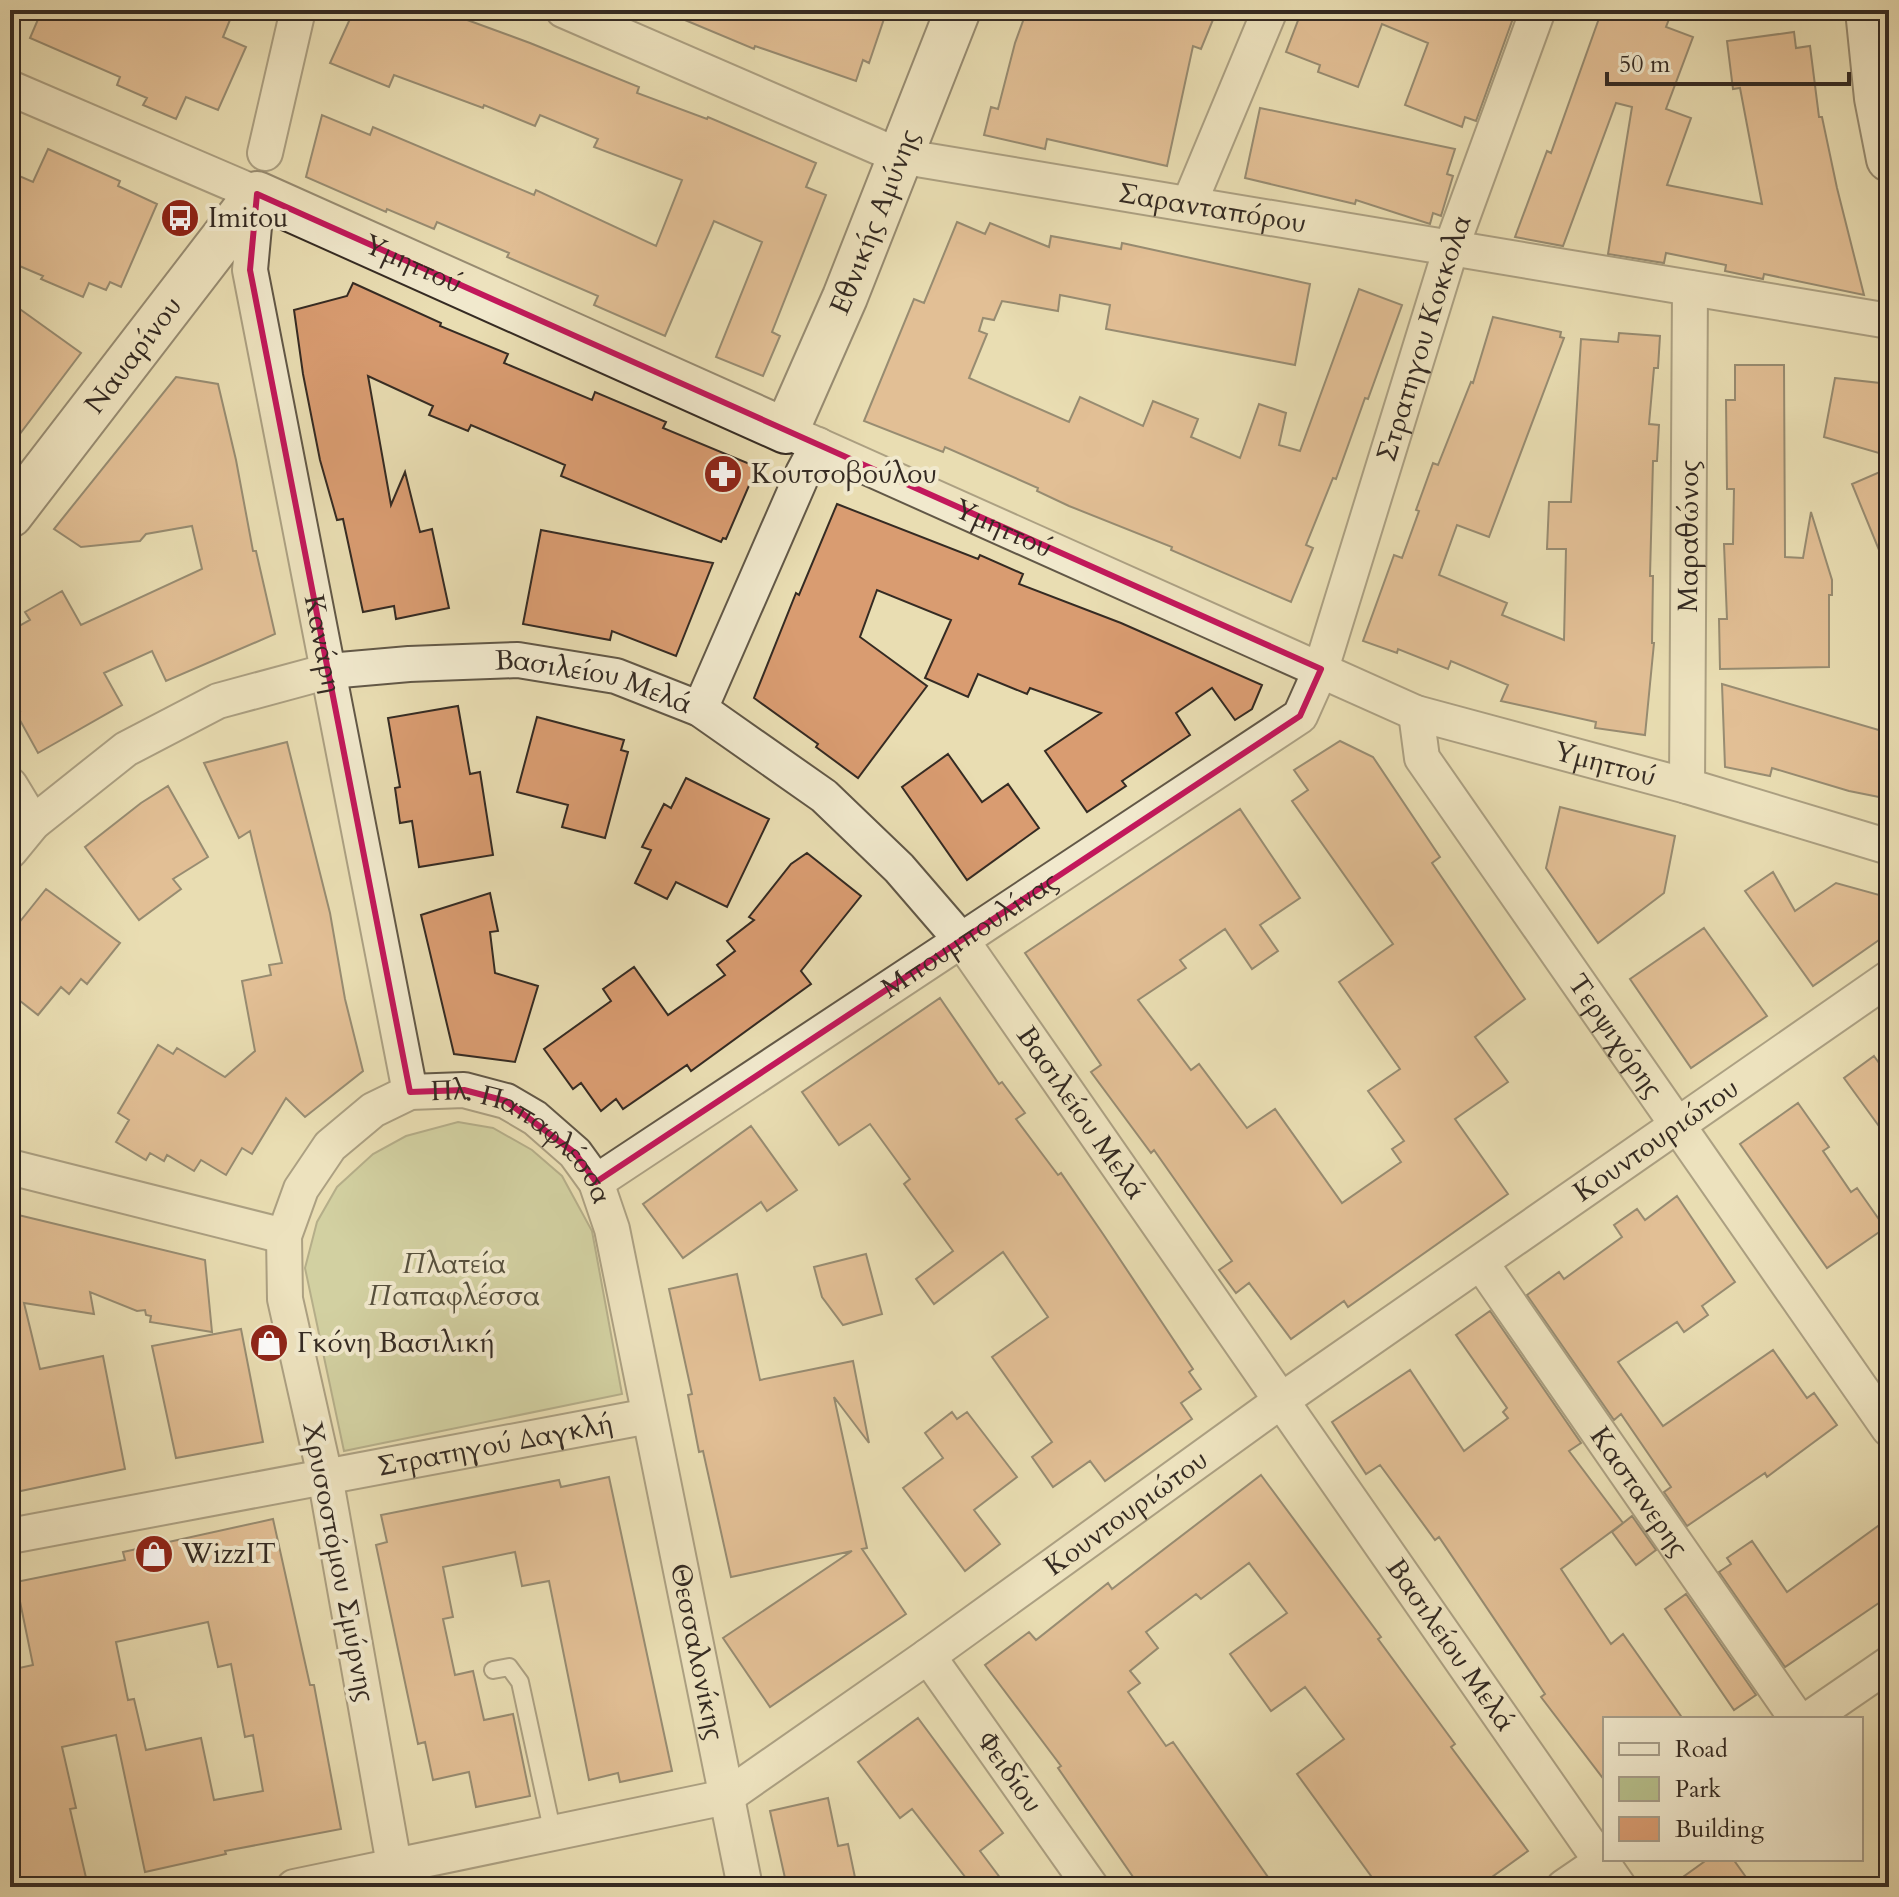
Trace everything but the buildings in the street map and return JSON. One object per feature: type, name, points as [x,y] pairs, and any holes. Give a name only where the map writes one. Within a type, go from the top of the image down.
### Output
[{"type":"street","name":"Κανάρη","points":[[298,10],[261,174],[250,270],[410,1092]]},
{"type":"street","name":"Σαρανταπόρου","points":[[563,10],[899,156],[1889,321]]},
{"type":"street","name":"Εθνικής Αμύνης","points":[[700,709],[803,473],[802,438],[845,297],[958,10]]},
{"type":"street","points":[[1189,204],[1270,10]]},
{"type":"street","name":"Στρατηγου Κοκκολα","points":[[1321,669],[1451,248],[1538,10]]},
{"type":"street","points":[[1868,10],[1877,98],[1889,159]]},
{"type":"street","name":"Υμηττού","points":[[10,88],[261,174],[802,438],[1416,713],[1687,786],[1889,847]]},
{"type":"street","name":"Ναυαρίνου","points":[[10,515],[261,174]]},
{"type":"street","name":"Μαραθώνος","points":[[1687,786],[1690,288]]},
{"type":"street","name":"Βασιλείου Μελά","points":[[10,851],[33,823],[126,749],[218,701],[329,671],[518,660],[616,676],[700,709],[824,796],[899,868],[962,941],[1608,1869]]},
{"type":"street","name":"Μπουμπουλίνας","points":[[596,1182],[1300,716],[1321,669]]},
{"type":"street","name":"Τερψιχόρης","points":[[1416,713],[1422,758],[1889,1429]]},
{"type":"street","points":[[10,785],[33,823]]},
{"type":"street","name":"Κουντουριώτου","points":[[294,1887],[396,1877],[553,1834],[726,1797],[928,1656],[1282,1400],[1889,978]]},
{"type":"street","name":"Πλ. Παπαφλέσσα","points":[[284,1236],[301,1189],[330,1146],[373,1110],[410,1092],[464,1090],[506,1101],[535,1118],[575,1153],[596,1182],[612,1229],[649,1416]]},
{"type":"street","points":[[10,1167],[284,1236]]},
{"type":"street","name":"Χρυσοστόμου Σμύρνης","points":[[284,1236],[285,1299],[325,1476],[396,1877]]},
{"type":"street","name":"Καστανερης","points":[[1481,1263],[1796,1717]]},
{"type":"street","name":"Στρατηγού Δαγκλή","points":[[10,1536],[649,1416]]},
{"type":"street","name":"Θεσσαλονίκης","points":[[649,1416],[745,1887]]},
{"type":"street","name":"Φειδίου","points":[[928,1656],[1091,1887]]},
{"type":"street","points":[[1812,1717],[1889,1664]]},
{"type":"street","points":[[1564,1887],[1608,1869]]},
{"type":"lane","points":[[493,1670],[509,1667],[520,1682],[553,1834]]},
{"type":"highlighted area","points":[[257,194],[1321,669],[1300,716],[596,1182],[575,1153],[506,1101],[464,1090],[410,1092],[250,270]]},
{"type":"green space","name":"Πλατεία Παπαφλέσσα","points":[[458,1122],[493,1128],[532,1150],[562,1176],[592,1231],[622,1394],[344,1451],[305,1268],[317,1222],[337,1187],[373,1154],[406,1136]]},
{"type":"place","name":"Imitou","points":[[180,218]]},
{"type":"place","name":"Κουτσοβούλου","points":[[723,474]]},
{"type":"place","name":"Γκόνη Βασιλική","points":[[269,1343]]},
{"type":"place","name":"WizzIT","points":[[154,1554]]}]
